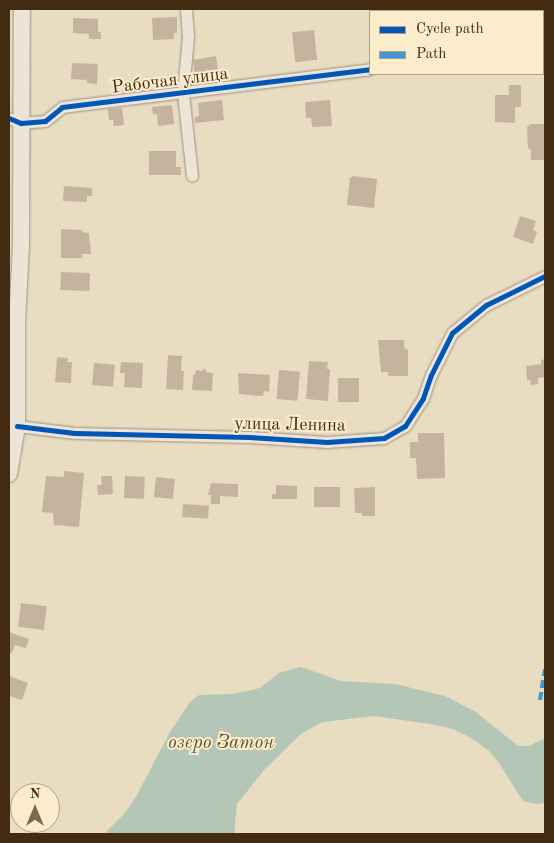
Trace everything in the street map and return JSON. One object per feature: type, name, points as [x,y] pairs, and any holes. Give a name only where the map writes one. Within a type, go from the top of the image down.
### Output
[{"type":"main road","points":[[9,474],[17,426],[13,321],[21,246],[15,120],[22,9]]},
{"type":"street","points":[[186,9],[188,36],[183,93],[192,176]]},
{"type":"street","name":"Рабочая улица","points":[[15,120],[45,120],[62,107],[369,69]]},
{"type":"street","name":"улица Ленина","points":[[17,426],[75,433],[249,437],[327,442],[384,438],[405,426],[423,398],[431,374],[452,333],[486,305],[545,276]]},
{"type":"water","name":"озеро Затон","points":[[301,667],[341,681],[395,684],[445,696],[476,712],[518,746],[529,746],[545,738],[545,803],[537,804],[523,801],[499,763],[489,751],[471,738],[453,729],[374,716],[323,722],[302,733],[264,770],[237,804],[234,834],[104,834],[125,813],[137,795],[170,732],[190,702],[199,695],[233,694],[260,688],[279,673]]},
{"type":"building","points":[[177,17],[177,33],[174,33],[174,39],[153,40],[152,18]]},
{"type":"building","points":[[73,18],[98,19],[98,32],[101,32],[101,39],[89,39],[89,34],[73,33]]},
{"type":"building","points":[[314,30],[317,60],[295,62],[292,32]]},
{"type":"building","points":[[216,56],[219,77],[206,79],[205,74],[195,75],[193,60]]},
{"type":"building","points":[[72,63],[98,64],[97,84],[87,83],[87,80],[71,79]]},
{"type":"building","points":[[509,85],[521,85],[521,107],[515,107],[515,123],[495,122],[495,95],[509,95]]},
{"type":"building","points":[[222,100],[224,120],[195,123],[195,117],[199,116],[198,103]]},
{"type":"building","points":[[330,100],[332,126],[312,127],[311,118],[306,118],[305,102]]},
{"type":"building","points":[[172,105],[174,124],[158,126],[157,114],[153,114],[152,107]]},
{"type":"building","points":[[122,108],[124,125],[114,126],[113,120],[109,120],[108,109]]},
{"type":"building","points":[[531,124],[545,124],[544,160],[531,160],[531,150],[528,148],[527,127]]},
{"type":"building","points":[[149,151],[176,151],[176,167],[181,167],[181,175],[149,175]]},
{"type":"building","points":[[353,176],[377,179],[374,208],[347,205],[350,178]]},
{"type":"building","points":[[64,186],[92,188],[92,196],[87,196],[87,202],[63,201]]},
{"type":"building","points":[[520,216],[536,221],[533,230],[537,232],[533,244],[513,237]]},
{"type":"building","points":[[61,229],[82,230],[82,232],[89,233],[91,254],[82,254],[82,258],[61,258]]},
{"type":"building","points":[[61,272],[90,273],[89,291],[60,290]]},
{"type":"building","points":[[378,340],[404,340],[404,348],[408,350],[408,376],[388,376],[388,372],[381,372]]},
{"type":"building","points":[[168,355],[182,356],[181,371],[184,371],[183,390],[166,389]]},
{"type":"building","points":[[57,357],[68,358],[67,362],[72,362],[71,383],[55,382]]},
{"type":"building","points":[[545,359],[545,377],[538,378],[538,384],[531,385],[530,380],[527,380],[526,366],[541,364],[541,360]]},
{"type":"building","points":[[309,361],[328,362],[327,369],[330,369],[328,401],[306,399]]},
{"type":"building","points":[[121,362],[143,363],[142,388],[124,387],[125,373],[120,373]]},
{"type":"building","points":[[94,363],[115,365],[113,387],[92,385]]},
{"type":"building","points":[[206,369],[206,372],[213,373],[212,391],[192,390],[193,375],[195,375],[196,370],[202,371]]},
{"type":"building","points":[[279,370],[300,372],[297,401],[276,399]]},
{"type":"building","points":[[238,373],[270,375],[269,392],[264,391],[263,396],[239,394]]},
{"type":"building","points":[[338,378],[359,378],[359,402],[338,402]]},
{"type":"building","points":[[418,433],[444,433],[445,478],[417,479],[416,458],[410,458],[410,442],[418,442]]},
{"type":"building","points":[[64,471],[84,473],[79,527],[54,525],[53,513],[42,512],[46,476],[64,477]]},
{"type":"building","points":[[101,476],[112,476],[113,494],[98,495],[97,485],[102,485]]},
{"type":"building","points":[[125,476],[145,477],[144,499],[124,498]]},
{"type":"building","points":[[156,477],[175,479],[173,499],[154,497]]},
{"type":"building","points":[[211,483],[238,484],[238,497],[220,496],[220,504],[211,504],[211,495],[208,495]]},
{"type":"building","points":[[276,485],[297,486],[297,499],[272,499],[272,494],[276,494]]},
{"type":"building","points":[[314,487],[340,487],[340,507],[314,507]]},
{"type":"building","points":[[375,487],[375,516],[362,516],[362,513],[355,513],[354,488]]},
{"type":"building","points":[[183,504],[209,506],[208,519],[182,517]]},
{"type":"building","points":[[21,603],[47,606],[44,630],[18,627]]},
{"type":"building","points":[[9,632],[29,639],[26,648],[15,645],[12,653],[9,652]]},
{"type":"building","points":[[9,676],[28,683],[22,700],[9,696]]},
{"type":"marked path","points":[[540,700],[545,669]]},
{"type":"cycle path","points":[[9,118],[21,123],[45,121],[62,107],[369,69]]},
{"type":"cycle path","points":[[17,426],[75,433],[249,437],[327,442],[384,438],[405,426],[423,398],[431,375],[452,333],[486,305],[545,276]]}]
